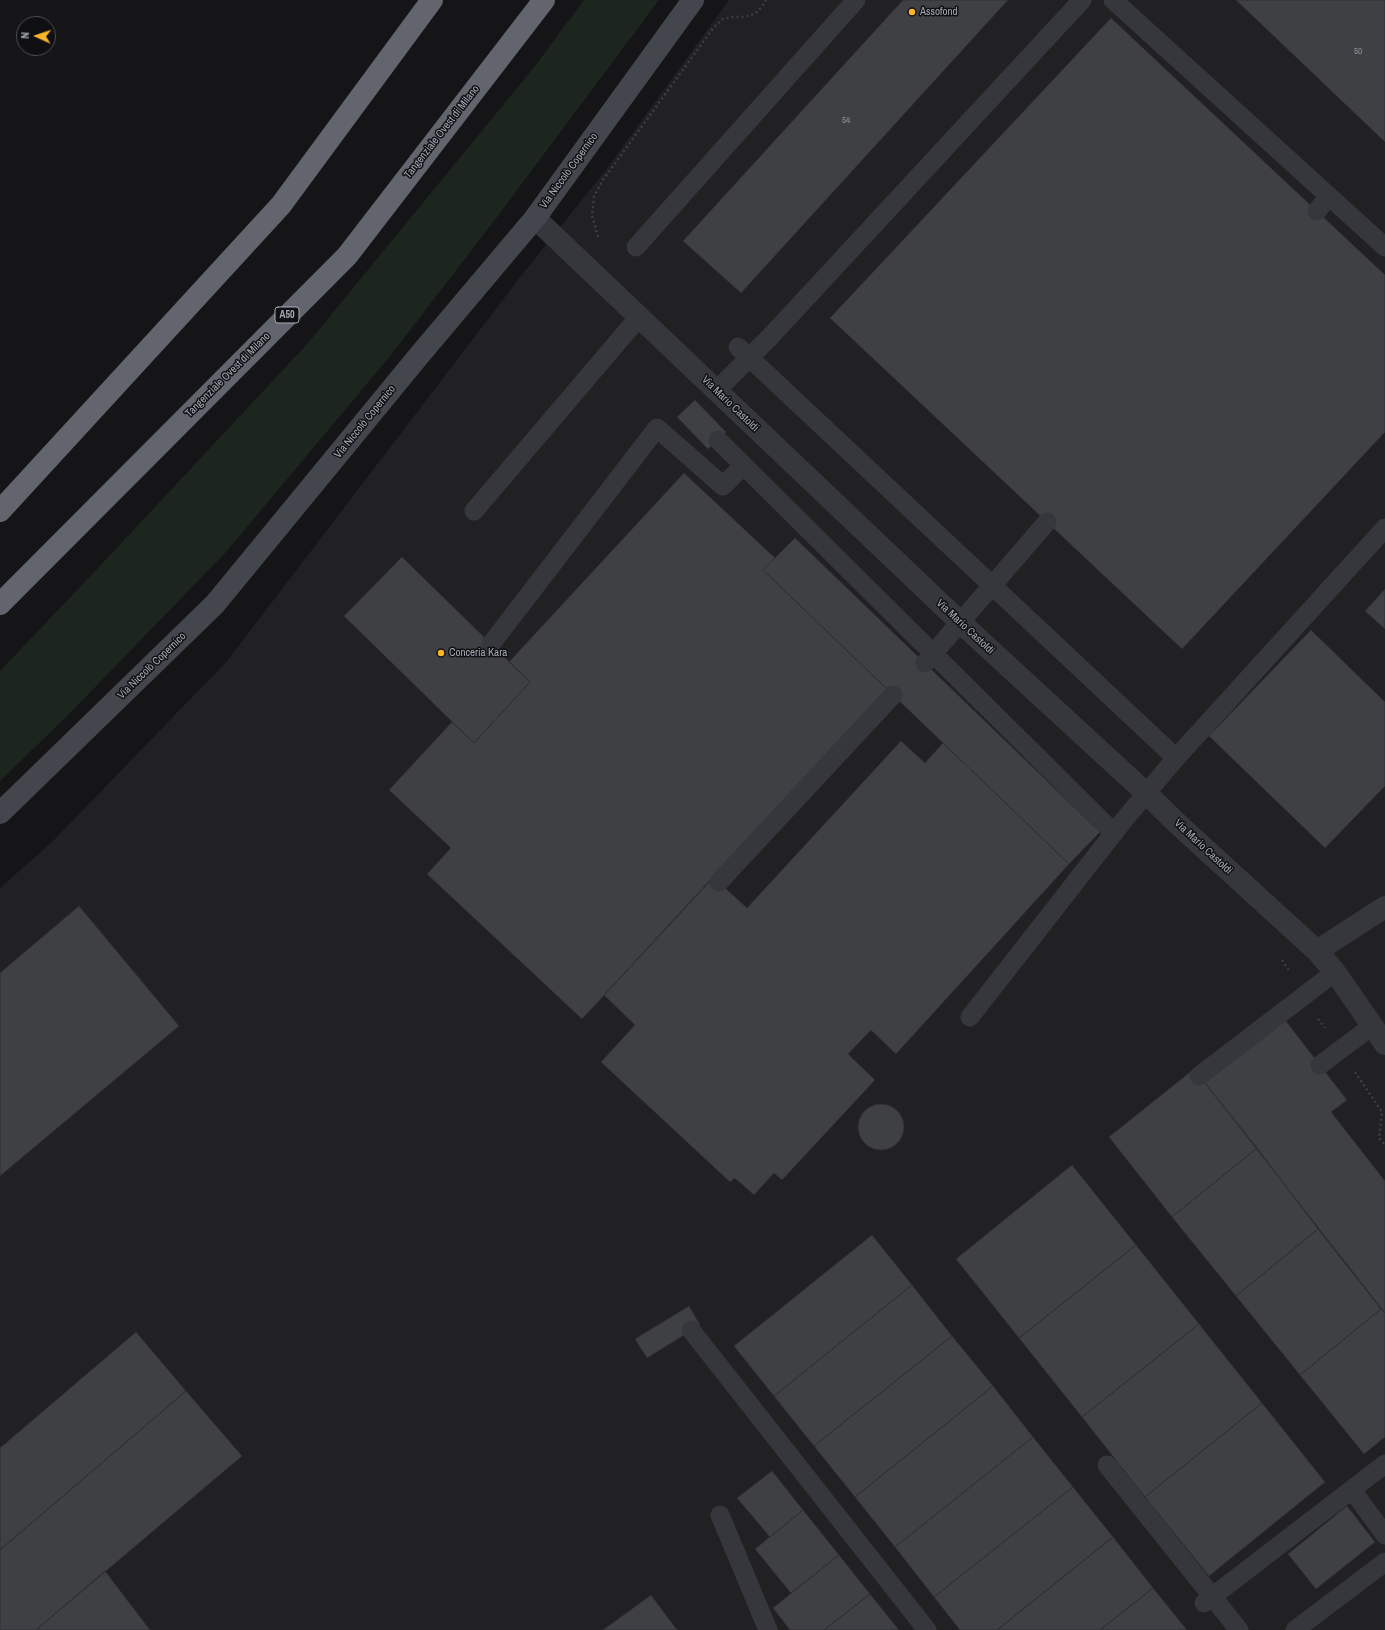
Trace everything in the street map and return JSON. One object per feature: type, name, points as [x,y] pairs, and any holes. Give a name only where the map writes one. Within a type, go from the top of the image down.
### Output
[{"type":"highway","points":[[0,512],[281,205],[432,0]]},
{"type":"highway","name":"Tangenziale Ovest di Milano","points":[[0,604],[347,256],[544,0]]},
{"type":"street","name":"Via Niccolò Copernico","points":[[0,813],[215,604],[417,358],[535,218],[693,0]]},
{"type":"street","name":"Via Mario Castoldi","points":[[535,218],[960,622],[1317,951],[1335,972],[1385,1044]]},
{"type":"street","points":[[1317,951],[1385,907]]},
{"type":"lane","points":[[636,247],[856,0]]},
{"type":"lane","points":[[716,391],[744,352],[1082,0]]},
{"type":"lane","points":[[1113,0],[1385,247]]},
{"type":"lane","points":[[1317,211],[1329,196]]},
{"type":"lane","points":[[474,511],[639,317]]},
{"type":"lane","points":[[744,352],[1176,758]]},
{"type":"lane","points":[[491,644],[657,428],[723,486],[743,466]]},
{"type":"lane","points":[[718,440],[929,658],[1114,833]]},
{"type":"lane","points":[[929,658],[1047,522]]},
{"type":"lane","points":[[970,1017],[1114,833],[1176,758],[1385,528]]},
{"type":"lane","points":[[719,882],[893,695]]},
{"type":"lane","points":[[1199,1076],[1335,972]]},
{"type":"lane","points":[[1320,1065],[1372,1026]]},
{"type":"lane","points":[[691,1330],[927,1630]]},
{"type":"lane","points":[[1208,1600],[1385,1464]]},
{"type":"lane","points":[[1107,1465],[1208,1600],[1239,1630]]},
{"type":"lane","points":[[1352,1490],[1385,1535]]},
{"type":"lane","points":[[720,1515],[768,1630]]},
{"type":"lane","points":[[1295,1630],[1385,1562]]},
{"type":"shaded area","points":[[584,0],[659,0],[494,221],[391,355],[226,552],[68,715],[0,781],[0,671],[308,343],[535,66]]},
{"type":"shaded area","points":[[729,0],[1385,0],[1385,1630],[0,1630],[0,888],[53,841],[227,661],[521,276],[605,171]]},
{"type":"building","points":[[903,0],[1008,0],[741,293],[683,241]]},
{"type":"building","points":[[1236,0],[1385,0],[1385,142]]},
{"type":"building","points":[[1111,18],[1385,275],[1385,432],[1182,649],[830,318]]},
{"type":"building","points":[[695,400],[726,432],[708,449],[677,417]]},
{"type":"building","points":[[684,473],[775,558],[763,570],[888,690],[582,1019],[427,874],[451,848],[389,790],[452,722],[474,743],[530,682],[509,662]]},
{"type":"building","points":[[795,538],[1100,832],[1069,864],[763,570]]},
{"type":"building","name":"Conceria Kara","points":[[402,557],[530,682],[474,743],[344,616]]},
{"type":"building","points":[[1385,589],[1385,629],[1365,611]]},
{"type":"building","points":[[1311,630],[1385,702],[1385,786],[1325,848],[1209,736]]},
{"type":"building","points":[[901,741],[925,763],[943,743],[1069,864],[896,1054],[871,1030],[848,1054],[875,1080],[782,1180],[774,1173],[754,1195],[735,1178],[730,1182],[601,1062],[635,1025],[604,995],[713,877],[747,908]]},
{"type":"building","points":[[79,906],[179,1026],[0,1176],[0,973]]},
{"type":"building","points":[[1285,1020],[1347,1100],[1331,1112],[1385,1181],[1385,1313],[1205,1083]]},
{"type":"building","points":[[1194,1069],[1257,1148],[1172,1217],[1109,1137]]},
{"type":"building","points":[[881,1104],[894,1108],[900,1114],[904,1127],[900,1140],[894,1146],[881,1150],[868,1146],[862,1140],[858,1127],[862,1114],[868,1108]]},
{"type":"building","points":[[1257,1148],[1318,1229],[1236,1296],[1172,1217]]},
{"type":"building","points":[[1072,1165],[1136,1245],[1019,1338],[956,1259]]},
{"type":"building","points":[[1318,1229],[1381,1309],[1300,1375],[1236,1296]]},
{"type":"building","points":[[872,1235],[912,1285],[774,1396],[734,1346]]},
{"type":"building","points":[[1136,1245],[1199,1324],[1082,1417],[1019,1338]]},
{"type":"building","points":[[912,1285],[952,1336],[814,1446],[774,1396]]},
{"type":"building","points":[[689,1306],[700,1325],[647,1358],[635,1339]]},
{"type":"building","points":[[1381,1309],[1385,1313],[1385,1437],[1364,1454],[1300,1375]]},
{"type":"building","points":[[1199,1324],[1262,1403],[1145,1497],[1082,1417]]},
{"type":"building","points":[[136,1332],[186,1391],[0,1550],[0,1448]]},
{"type":"building","points":[[952,1336],[993,1386],[855,1497],[814,1446]]},
{"type":"building","points":[[993,1386],[1033,1437],[895,1547],[855,1497]]},
{"type":"building","points":[[186,1391],[242,1456],[36,1630],[0,1630],[0,1550]]},
{"type":"building","points":[[1262,1403],[1325,1482],[1209,1576],[1145,1497]]},
{"type":"building","points":[[1033,1437],[1073,1487],[934,1597],[895,1547]]},
{"type":"building","points":[[772,1471],[803,1510],[770,1537],[737,1498]]},
{"type":"building","points":[[1073,1487],[1113,1537],[997,1630],[960,1630],[934,1597]]},
{"type":"building","points":[[1347,1506],[1375,1542],[1316,1589],[1288,1554]]},
{"type":"building","points":[[803,1510],[839,1555],[791,1593],[755,1549]]},
{"type":"building","points":[[1113,1537],[1153,1588],[1100,1630],[997,1630]]},
{"type":"building","points":[[839,1555],[870,1594],[824,1630],[790,1630],[773,1608]]},
{"type":"building","points":[[105,1571],[150,1630],[36,1630]]},
{"type":"building","points":[[1153,1588],[1187,1630],[1100,1630]]},
{"type":"building","points":[[870,1594],[899,1630],[824,1630]]},
{"type":"building","points":[[651,1595],[677,1630],[603,1630]]},
{"type":"place","name":"Assofond","points":[[912,12]]},
{"type":"place","name":"Conceria Kara","points":[[441,653]]}]
